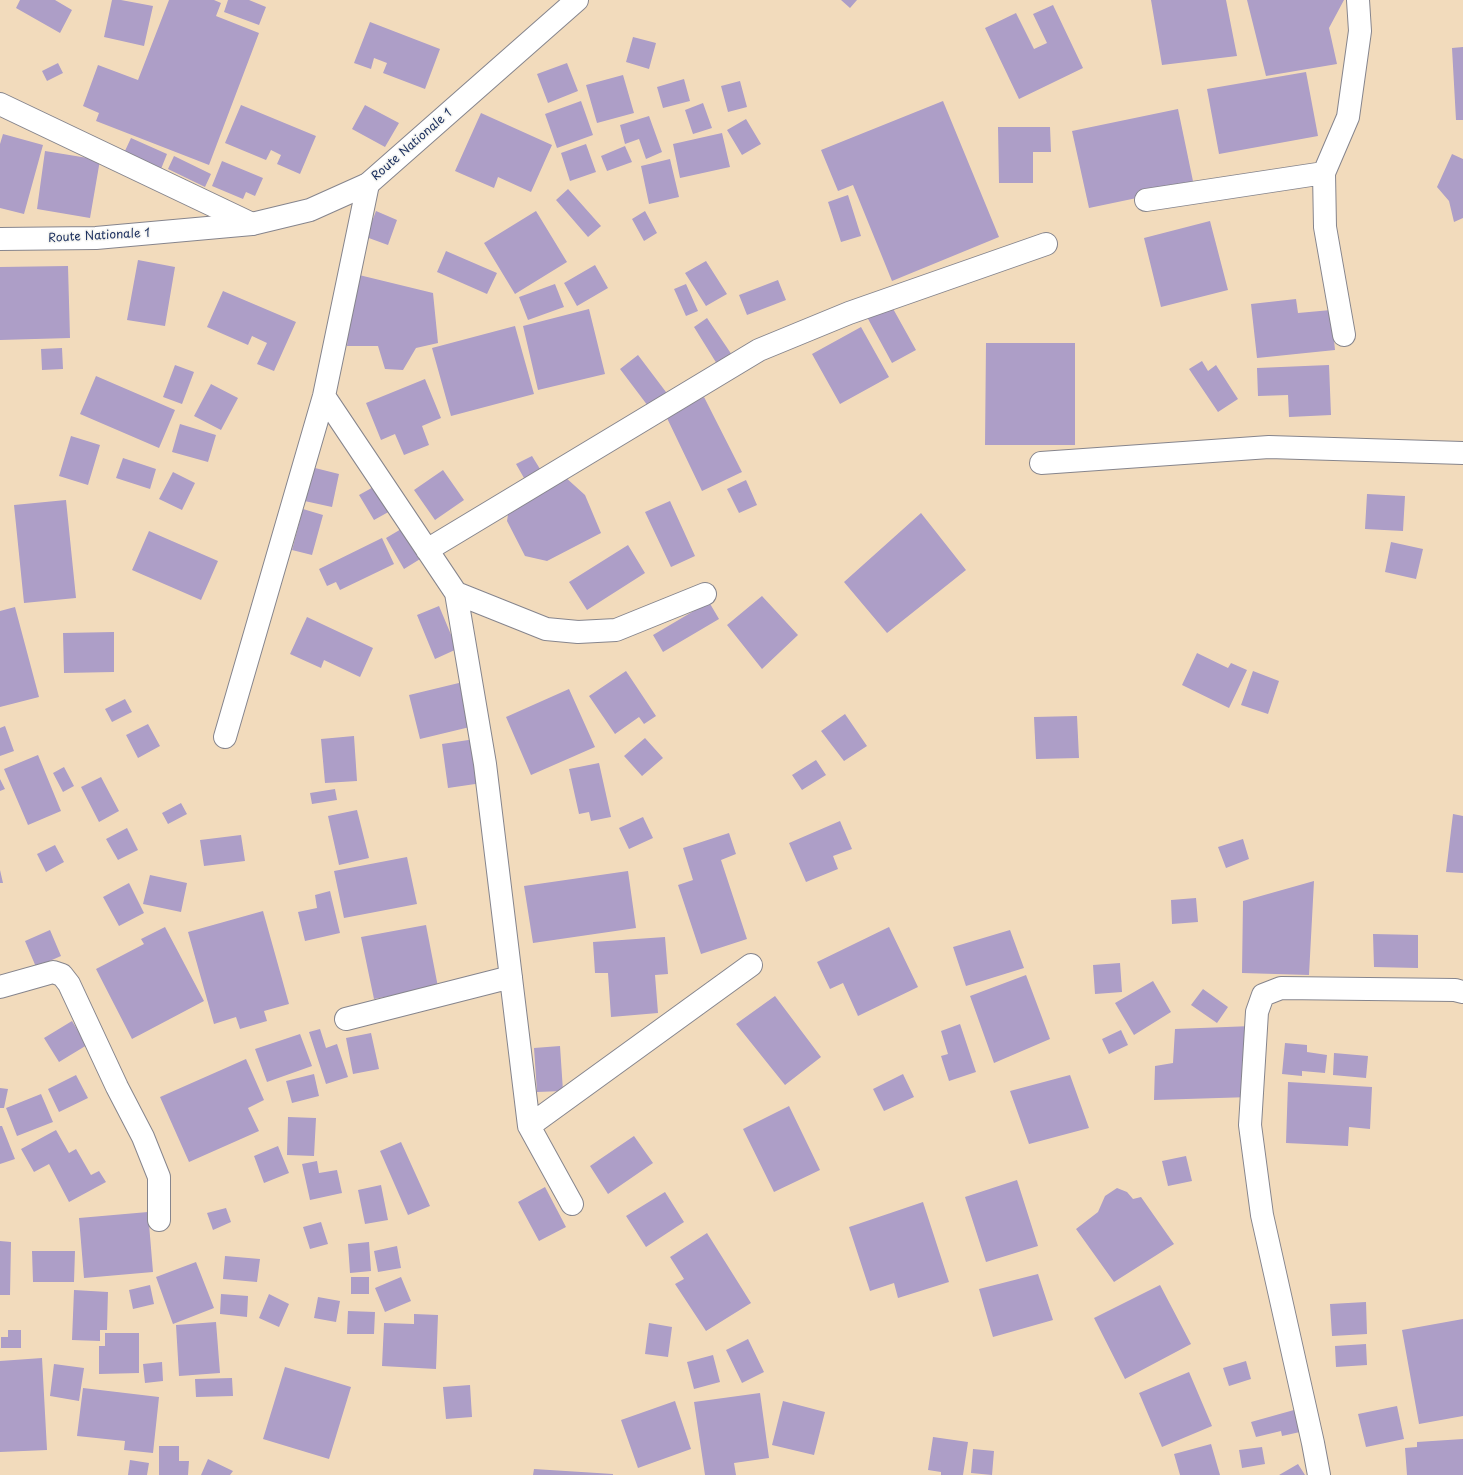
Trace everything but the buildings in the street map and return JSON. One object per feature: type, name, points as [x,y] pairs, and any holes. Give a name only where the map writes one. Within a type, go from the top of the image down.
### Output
[{"type":"street","name":"Route Nationale 1","points":[[0,239],[96,238],[252,224],[310,210],[368,184],[577,0]]},
{"type":"street","points":[[1344,335],[1325,227],[1324,173],[1348,117],[1360,31],[1358,0]]},
{"type":"street","points":[[0,104],[252,224]]},
{"type":"street","points":[[1146,200],[1324,173]]},
{"type":"street","points":[[224,737],[324,396],[368,184]]},
{"type":"street","points":[[427,550],[759,350],[849,313],[1046,244]]},
{"type":"street","points":[[324,396],[456,593],[485,764],[529,1126],[572,1204]]},
{"type":"street","points":[[1041,463],[1268,447],[1463,453]]},
{"type":"street","points":[[456,593],[546,629],[578,632],[616,630],[705,594]]},
{"type":"street","points":[[529,1126],[751,965]]},
{"type":"street","points":[[0,987],[53,972],[62,975],[69,984],[117,1087],[143,1137],[159,1177],[159,1220]]},
{"type":"street","points":[[346,1019],[511,977]]},
{"type":"street","points":[[1319,1475],[1262,1215],[1250,1125],[1257,1012],[1263,995],[1281,988],[1454,990],[1463,992]]}]
